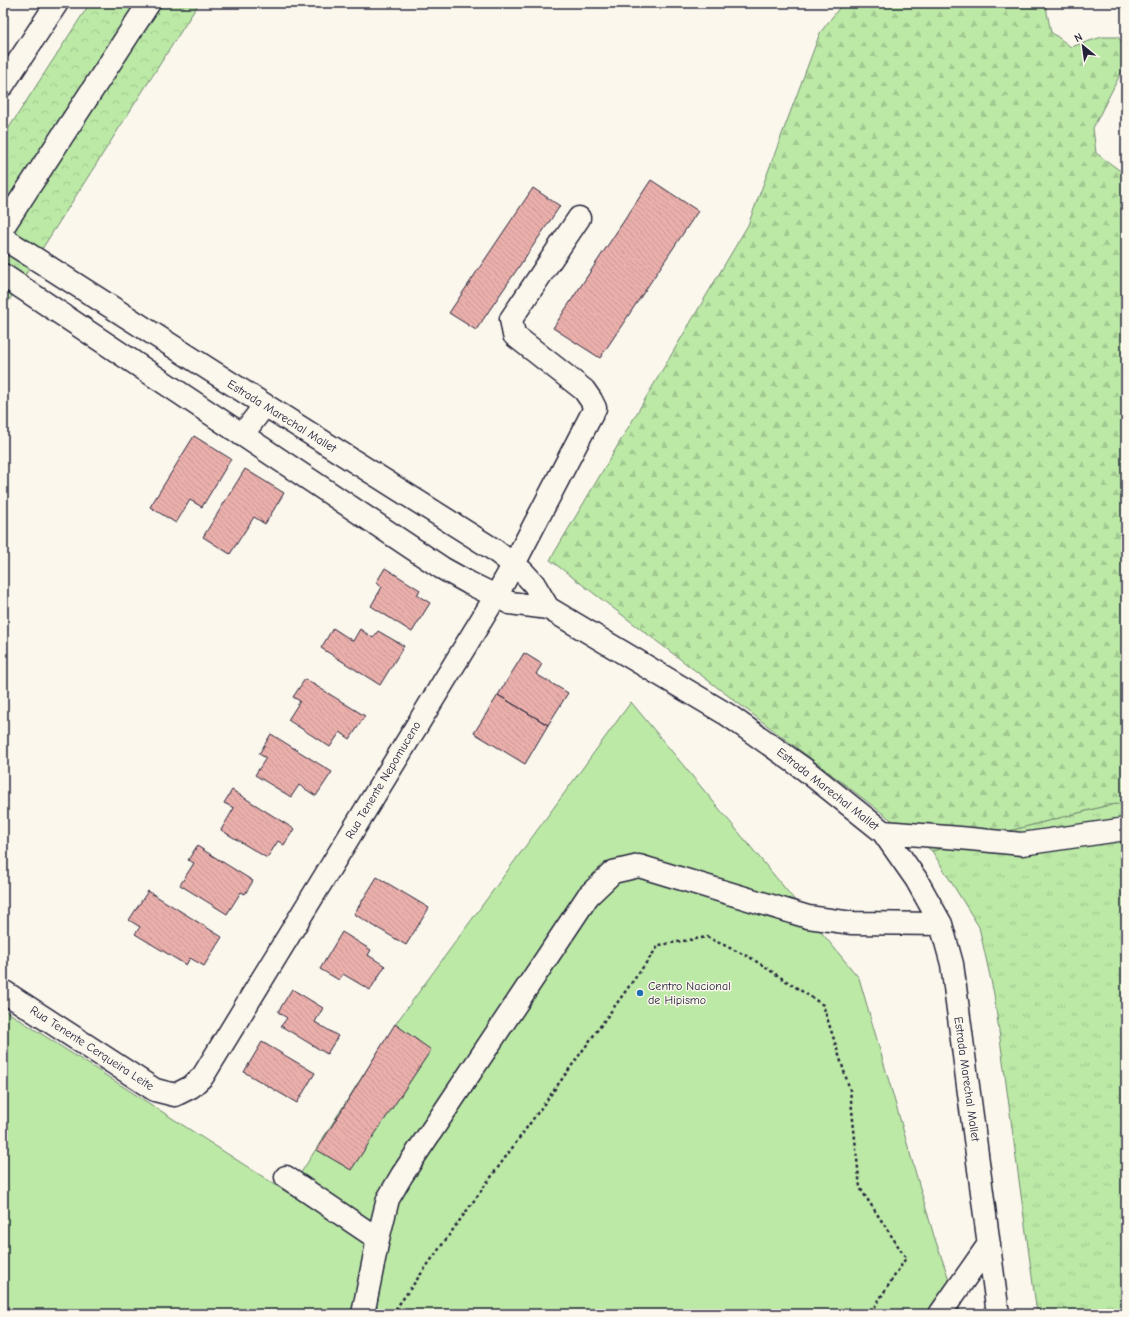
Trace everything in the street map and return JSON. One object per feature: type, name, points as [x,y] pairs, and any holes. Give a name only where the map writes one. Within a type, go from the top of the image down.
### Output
[{"type":"street","points":[[3,85],[57,3]]},
{"type":"street","points":[[3,227],[149,3]]},
{"type":"street","name":"Rua Tenente Nepomuceno","points":[[203,1076],[496,596],[595,408],[584,390],[514,335],[511,319],[579,218]]},
{"type":"street","name":"Estrada Marechal Mallet","points":[[3,238],[493,549],[514,564],[534,584],[548,608]]},
{"type":"street","name":"Estrada Marechal Mallet","points":[[3,276],[442,568],[469,584],[510,602],[548,608],[728,715],[804,769],[883,832],[916,879],[941,924],[952,964],[998,1314]]},
{"type":"street","points":[[242,435],[264,405]]},
{"type":"street","points":[[883,832],[1022,844],[1126,829]]},
{"type":"street","points":[[363,1314],[378,1239],[388,1199],[402,1175],[588,896],[613,872],[639,866],[808,917],[852,923],[941,924]]},
{"type":"street","name":"Rua Tenente Cerqueira Leite","points":[[3,991],[155,1090],[176,1095],[191,1088],[203,1076]]},
{"type":"street","points":[[286,1177],[378,1239]]},
{"type":"street","points":[[940,1314],[989,1244]]},
{"type":"path","points":[[392,1314],[659,945],[707,936],[751,958],[823,1005],[850,1090],[860,1188],[906,1258],[870,1314]]},
{"type":"green space","points":[[90,3],[199,3],[3,310],[3,137]]},
{"type":"green space","points":[[843,3],[1045,3],[1051,32],[1071,47],[1102,37],[1118,37],[1126,48],[1126,63],[1093,128],[1096,153],[1126,175],[1126,803],[1109,805],[932,851],[550,560],[748,225],[820,33]]},
{"type":"green space","name":"Centro Nacional de Hipismo","points":[[631,702],[859,978],[934,1236],[961,1314],[3,1314],[3,1009],[288,1193],[399,1019]]},
{"type":"green space","points":[[1126,803],[1126,1314],[1037,1314],[994,994],[979,927],[932,851],[1109,805]]},
{"type":"building","points":[[651,180],[698,211],[600,358],[553,328]]},
{"type":"building","points":[[533,188],[560,206],[476,330],[449,313]]},
{"type":"building","points":[[194,436],[231,459],[202,507],[190,500],[176,523],[150,507]]},
{"type":"building","points":[[245,469],[284,493],[265,524],[254,517],[230,554],[203,537]]},
{"type":"building","points":[[385,568],[420,590],[417,595],[430,603],[412,632],[371,606],[382,587],[376,583]]},
{"type":"building","points":[[333,628],[353,641],[360,629],[373,638],[378,631],[404,646],[380,685],[321,648]]},
{"type":"building","points":[[524,653],[542,664],[536,674],[568,693],[548,725],[498,695]]},
{"type":"building","points":[[305,679],[365,716],[350,739],[340,732],[330,747],[288,720],[300,701],[293,697]]},
{"type":"building","points":[[498,695],[548,725],[525,764],[474,733]]},
{"type":"building","points":[[271,734],[332,772],[316,796],[299,785],[291,797],[255,775],[266,758],[259,754]]},
{"type":"building","points":[[232,790],[294,829],[284,845],[278,841],[267,858],[221,830],[234,808],[224,803]]},
{"type":"building","points":[[197,846],[253,881],[245,894],[241,892],[227,914],[180,885],[194,863],[188,860]]},
{"type":"building","points":[[377,877],[429,908],[406,945],[354,914]]},
{"type":"building","points":[[148,891],[222,937],[204,966],[190,958],[186,965],[135,934],[140,927],[129,920]]},
{"type":"building","points":[[342,932],[371,950],[368,955],[385,966],[370,990],[343,974],[339,980],[320,969]]},
{"type":"building","points":[[292,989],[323,1008],[315,1022],[338,1036],[327,1054],[281,1026],[287,1018],[278,1012]]},
{"type":"building","points":[[395,1024],[431,1050],[351,1170],[317,1150]]},
{"type":"building","points":[[262,1042],[315,1073],[297,1103],[244,1072]]},
{"type":"place","name":"Centro Nacional de Hipismo","points":[[640,993]]}]
